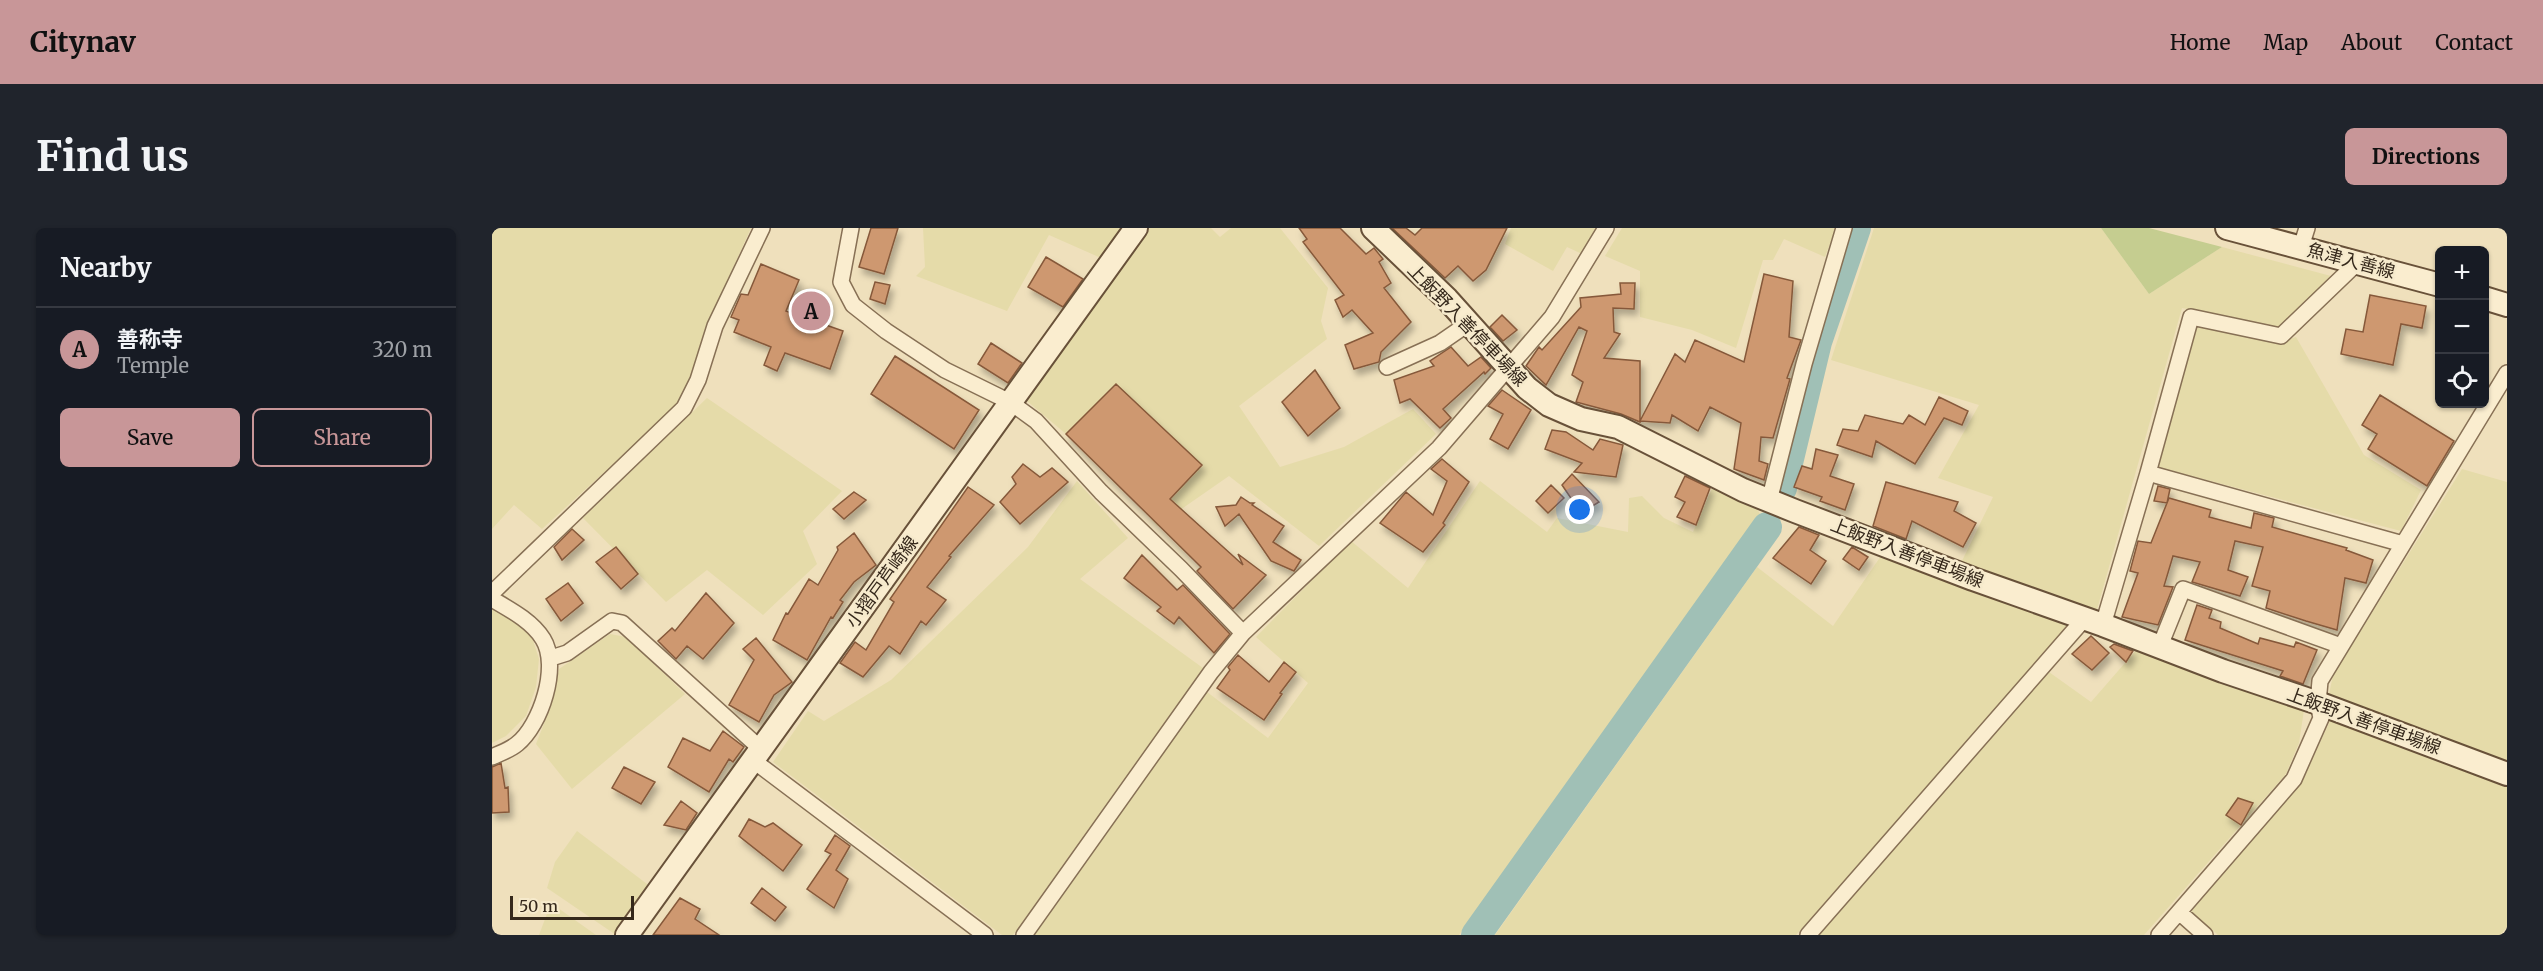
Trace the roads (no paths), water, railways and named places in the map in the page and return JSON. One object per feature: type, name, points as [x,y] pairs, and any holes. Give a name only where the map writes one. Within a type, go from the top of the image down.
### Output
[{"type":"main road","name":"小摺戸芦崎線","points":[[627,935],[1136,228]]},
{"type":"main road","name":"上飯野入善停車場線","points":[[1373,228],[1469,323],[1527,388],[1549,405],[1581,419],[1618,427],[1734,486],[1769,501],[1973,579],[2318,702],[2507,774]]},
{"type":"main road","name":"魚津入善線","points":[[2227,228],[2304,238],[2358,262],[2435,284]]},
{"type":"main road","points":[[2489,299],[2507,304]]},
{"type":"street","points":[[492,593],[684,408],[698,380],[715,326],[762,228]]},
{"type":"street","points":[[851,228],[844,254],[841,282],[853,305],[886,331],[945,370],[1010,402],[1036,421],[1101,492],[1243,633]]},
{"type":"street","points":[[1024,935],[1211,672],[1243,633],[1439,448],[1552,317],[1606,228]]},
{"type":"street","points":[[1769,501],[1804,364],[1845,228]]},
{"type":"street","points":[[1808,935],[2094,622],[2148,473],[2191,317],[2281,336],[2358,262]]},
{"type":"street","points":[[1387,367],[1440,343],[1469,323]]},
{"type":"street","points":[[2159,935],[2294,779],[2321,718],[2318,702],[2320,681],[2507,373]]},
{"type":"street","points":[[2148,473],[2403,544]]},
{"type":"street","points":[[2160,646],[2183,589],[2341,646]]},
{"type":"street","points":[[492,598],[517,614],[543,638],[551,658],[545,696],[534,725],[517,745],[492,757]]},
{"type":"street","points":[[551,658],[567,653],[612,621],[622,623],[758,755],[985,935]]},
{"type":"street","points":[[2179,912],[2205,935]]},
{"type":"waterway","points":[[1782,488],[1817,342],[1856,228]]},
{"type":"waterway","points":[[1476,935],[1767,527]]},
{"type":"place","name":"善称寺","points":[[811,311]]}]
